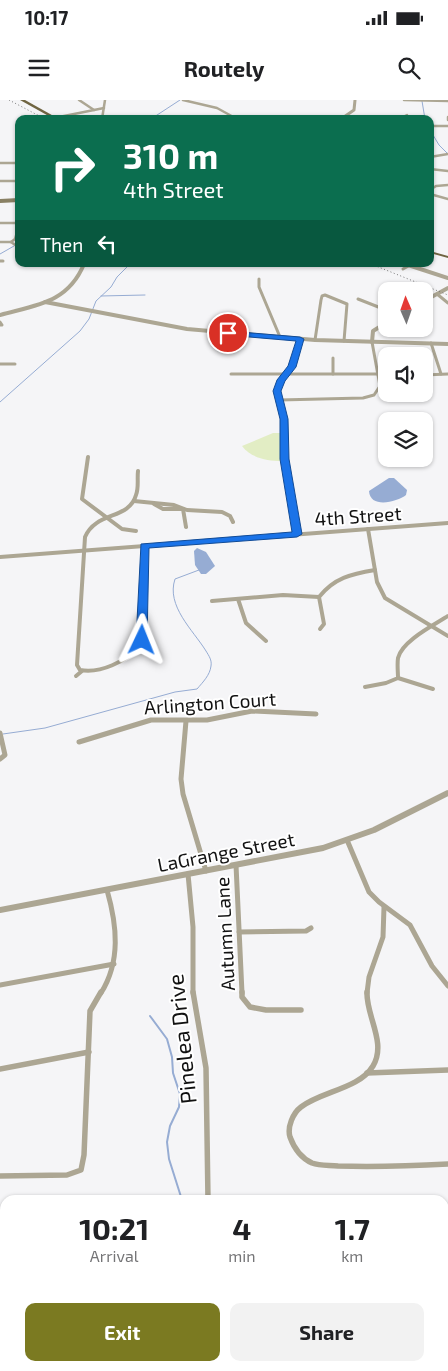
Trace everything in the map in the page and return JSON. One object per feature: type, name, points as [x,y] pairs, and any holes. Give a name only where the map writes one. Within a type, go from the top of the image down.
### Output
[{"type":"main road","points":[[22,100],[50,115]]},
{"type":"main road","points":[[0,200],[15,200]]},
{"type":"main road","points":[[434,253],[448,257]]},
{"type":"street","points":[[79,100],[94,110]]},
{"type":"street","points":[[103,115],[105,100]]},
{"type":"street","points":[[183,100],[217,108],[230,115]]},
{"type":"street","points":[[348,115],[354,112],[355,100]]},
{"type":"street","points":[[404,100],[448,101]]},
{"type":"street","points":[[70,115],[104,108]]},
{"type":"street","points":[[434,126],[448,126]]},
{"type":"street","points":[[434,156],[448,154]]},
{"type":"street","points":[[0,164],[15,163]]},
{"type":"street","points":[[434,169],[448,171]]},
{"type":"street","points":[[0,181],[15,180]]},
{"type":"street","points":[[434,188],[436,186],[448,185]]},
{"type":"street","points":[[434,196],[436,198],[448,199]]},
{"type":"street","points":[[0,223],[15,224]]},
{"type":"street","points":[[11,242],[15,239]]},
{"type":"street","points":[[0,242],[11,242],[15,245]]},
{"type":"street","points":[[0,315],[45,302],[62,294],[72,287],[82,267]]},
{"type":"street","points":[[417,267],[448,278]]},
{"type":"street","points":[[260,279],[258,282],[259,287],[280,337]]},
{"type":"street","points":[[433,296],[448,288]]},
{"type":"street","points":[[437,294],[448,303]]},
{"type":"street","points":[[315,340],[322,298],[323,295],[328,295],[347,304],[344,341]]},
{"type":"street","points":[[358,299],[378,307]]},
{"type":"street","points":[[45,302],[165,326],[315,340],[448,344]]},
{"type":"street","points":[[231,374],[378,374],[372,342],[373,331],[378,328]]},
{"type":"street","points":[[297,534],[284,459],[284,419],[278,387],[293,363],[300,339]]},
{"type":"street","points":[[431,343],[442,374]]},
{"type":"street","points":[[333,358],[333,374]]},
{"type":"street","points":[[0,364],[15,364]]},
{"type":"street","points":[[433,374],[448,374]]},
{"type":"street","points":[[279,400],[342,399],[369,396],[378,390]]},
{"type":"street","points":[[88,457],[82,499],[122,529],[136,531]]},
{"type":"street","points":[[138,471],[134,501],[120,511],[96,521],[87,529],[83,536],[84,550],[77,665],[82,671],[91,672],[128,658],[140,647],[144,546]]},
{"type":"street","points":[[134,501],[154,504],[163,509],[222,512],[230,516],[233,522]]},
{"type":"street","points":[[183,509],[186,527]]},
{"type":"street","name":"4th Street","points":[[0,557],[448,523]]},
{"type":"street","points":[[368,529],[380,591],[385,598],[448,636]]},
{"type":"street","points":[[318,597],[328,584],[340,577],[375,570]]},
{"type":"street","points":[[212,600],[282,596],[318,597]]},
{"type":"street","points":[[318,597],[324,624],[320,629]]},
{"type":"street","points":[[238,599],[244,621],[256,635],[266,641]]},
{"type":"street","points":[[398,678],[397,663],[399,653],[448,616]]},
{"type":"street","points":[[76,676],[82,671]]},
{"type":"street","points":[[365,687],[386,683],[398,678],[433,689]]},
{"type":"street","name":"Arlington Court","points":[[80,742],[151,720],[186,721],[252,711],[316,714]]},
{"type":"street","points":[[186,721],[181,779],[183,794],[206,871]]},
{"type":"street","points":[[0,733],[5,755],[0,758]]},
{"type":"street","name":"LaGrange Street","points":[[0,910],[323,848],[374,830],[448,793]]},
{"type":"street","points":[[347,840],[365,886],[372,896],[384,907],[410,925],[432,966],[448,986]]},
{"type":"street","name":"Autumn Lane","points":[[236,865],[242,997],[250,1007],[266,1010],[301,1010]]},
{"type":"street","name":"Pinelea Drive","points":[[188,874],[193,927],[193,997],[202,1037],[206,1068],[208,1195]]},
{"type":"street","points":[[0,1176],[67,1175],[81,1170],[84,1155],[90,1012],[95,1000],[110,977],[114,964],[114,914],[107,890]]},
{"type":"street","points":[[384,907],[383,936],[367,985],[367,1003],[378,1052],[373,1065],[367,1073],[356,1080],[324,1094],[299,1108],[291,1121],[289,1134],[294,1148],[315,1164],[350,1166],[448,1164]]},
{"type":"street","points":[[239,932],[306,930],[311,928]]},
{"type":"street","points":[[0,985],[114,964]]},
{"type":"street","points":[[0,1069],[89,1052]]},
{"type":"street","points":[[367,1073],[448,1070]]},
{"type":"green space","points":[[273,433],[282,433],[282,461],[260,458],[242,446]]},
{"type":"water","points":[[389,478],[394,478],[407,490],[406,495],[391,502],[374,500],[369,491]]},
{"type":"water","points":[[197,548],[206,552],[215,566],[206,574],[201,574],[195,565],[194,551]]},
{"type":"waterway","points":[[157,115],[180,100]]},
{"type":"waterway","points":[[422,101],[424,115]]},
{"type":"waterway","points":[[434,137],[447,153]]},
{"type":"waterway","points":[[0,254],[14,246]]},
{"type":"waterway","points":[[101,296],[127,267]]},
{"type":"waterway","points":[[101,296],[145,295]]},
{"type":"waterway","points":[[0,402],[80,331],[89,319],[96,301],[101,296]]},
{"type":"waterway","points":[[3,734],[45,728],[175,692],[197,689],[209,672],[211,660],[177,608],[173,589],[175,579],[199,570]]},
{"type":"waterway","points":[[150,1016],[167,1039],[172,1057],[173,1073],[180,1094],[179,1107],[170,1126],[167,1142],[169,1159],[180,1195]]},
{"type":"railway","points":[[9,100],[37,115]]},
{"type":"railway","points":[[378,267],[448,295]]},
{"type":"route","points":[[142,640],[144,546],[297,534],[284,459],[286,431],[277,391],[281,380],[292,367],[300,339],[228,333]]}]
